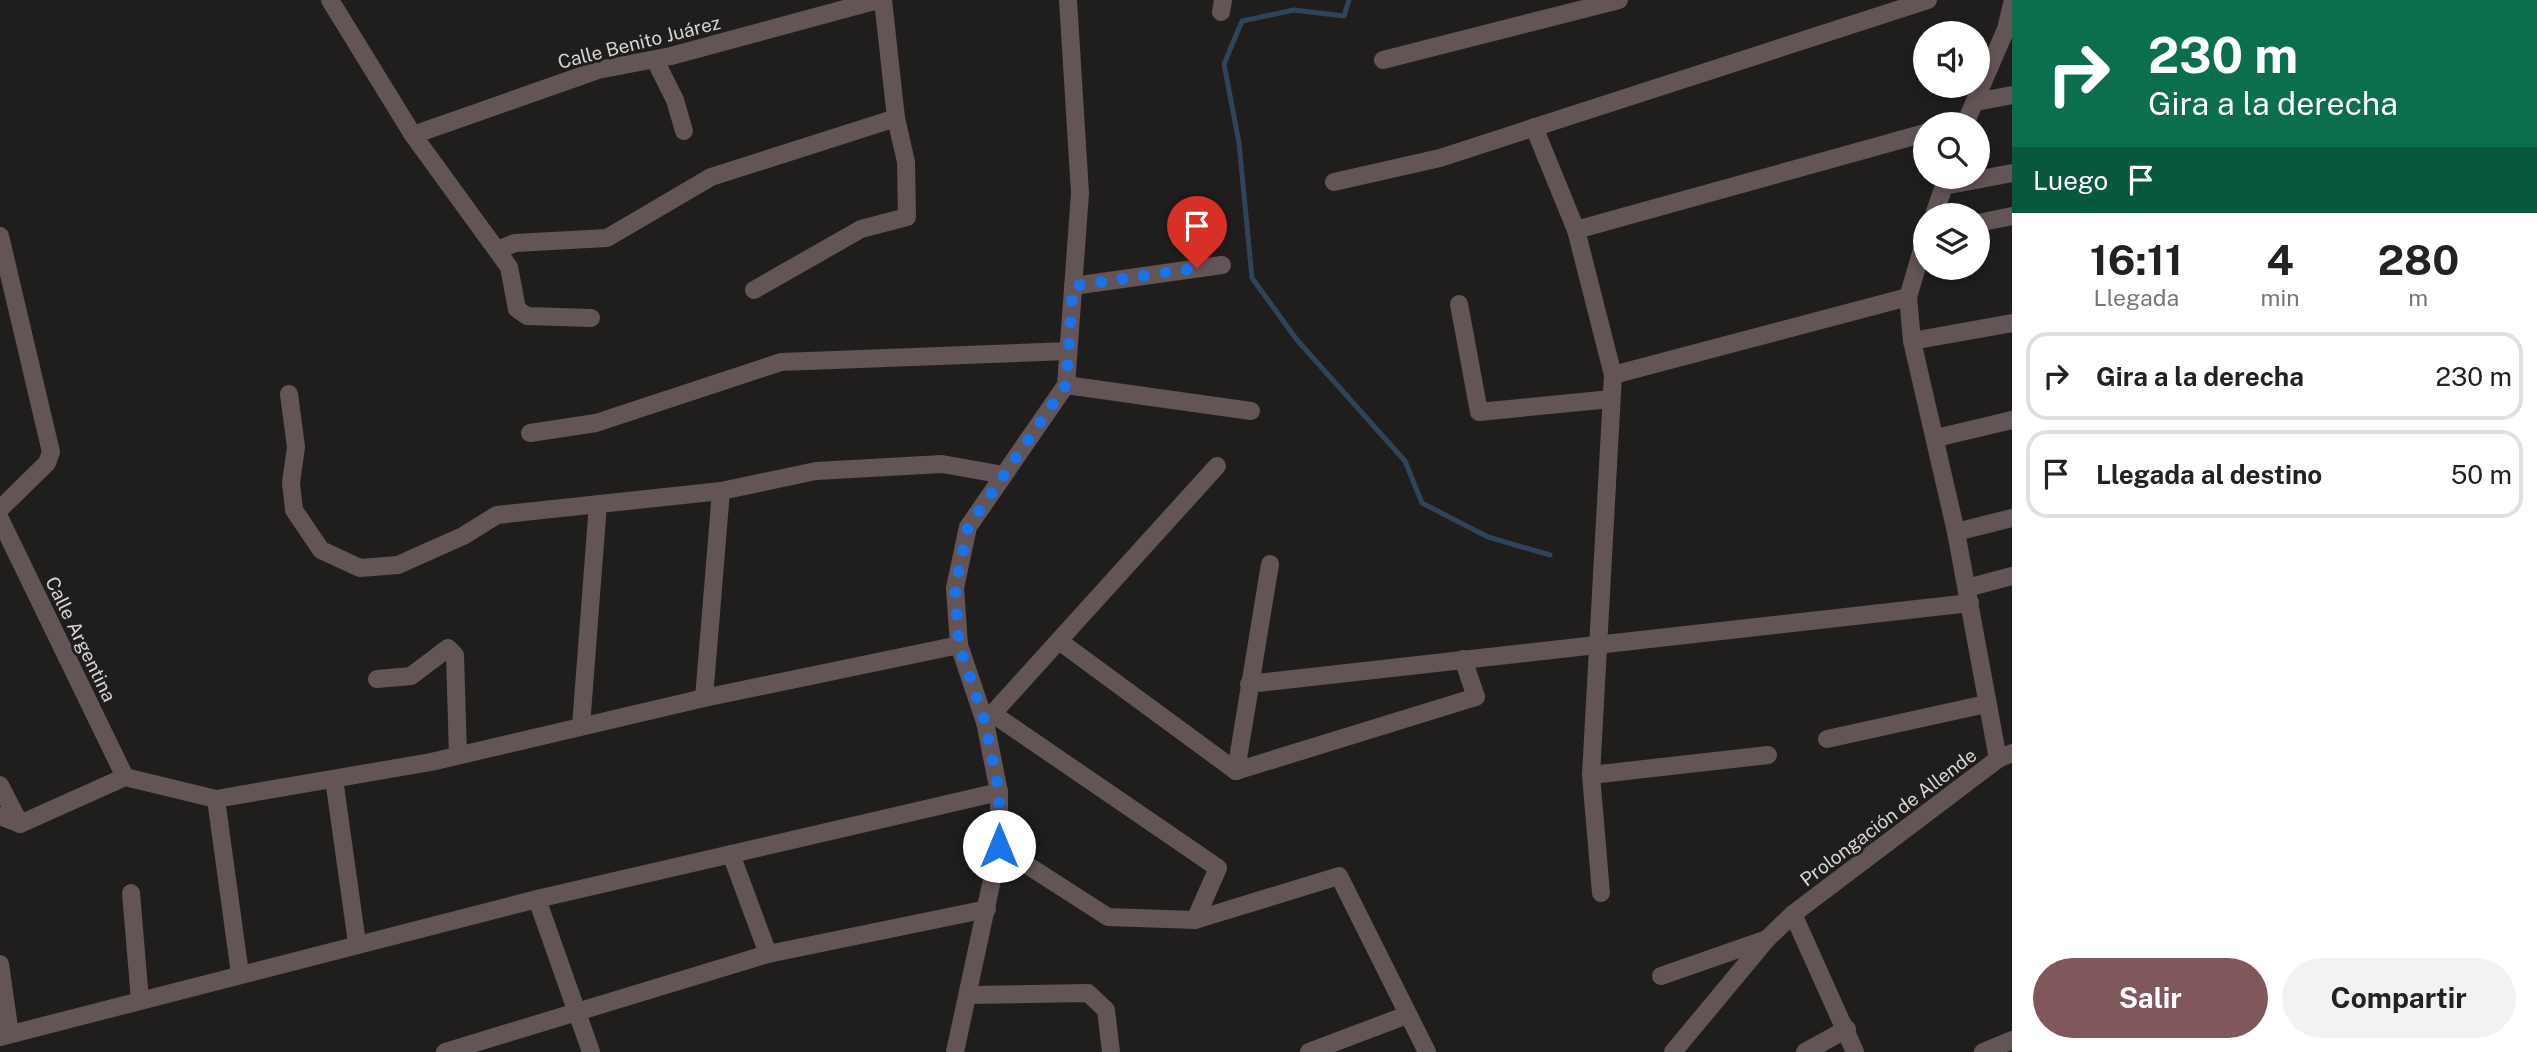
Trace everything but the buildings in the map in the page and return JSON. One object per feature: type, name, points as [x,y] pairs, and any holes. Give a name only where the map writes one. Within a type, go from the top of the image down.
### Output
[{"type":"street","points":[[330,0],[413,135],[509,267],[517,309],[527,316],[591,318]]},
{"type":"street","points":[[754,290],[861,229],[902,220],[908,210],[906,162],[896,118],[880,0]]},
{"type":"street","name":"Calle Benito Juárez","points":[[413,135],[598,70],[655,60],[880,0]]},
{"type":"street","points":[[956,1052],[999,846],[999,792],[989,718],[959,645],[955,588],[968,527],[1066,385],[1080,193],[1068,0]]},
{"type":"street","points":[[1382,60],[1619,0]]},
{"type":"street","points":[[1334,182],[1440,158],[1928,0]]},
{"type":"street","points":[[1969,112],[2009,29],[2012,4]]},
{"type":"street","points":[[655,60],[675,100],[684,131]]},
{"type":"street","points":[[1976,102],[2012,95]]},
{"type":"street","points":[[496,250],[516,243],[607,238],[711,177],[896,118]]},
{"type":"street","points":[[1534,127],[1576,230],[1613,374],[1591,775],[1601,893]]},
{"type":"street","points":[[1576,230],[1913,135]]},
{"type":"street","points":[[1990,176],[2012,173]]},
{"type":"street","points":[[1990,221],[2012,216]]},
{"type":"street","points":[[0,236],[51,452],[47,463],[0,509]]},
{"type":"street","points":[[1073,286],[1222,265]]},
{"type":"street","name":"Prolongación de Allende","points":[[1673,1052],[1766,939],[1793,914],[2005,756],[1986,704],[1956,533],[1912,341],[1908,297],[1913,280]]},
{"type":"street","points":[[1613,374],[1908,297]]},
{"type":"street","points":[[1459,304],[1479,412],[1611,399]]},
{"type":"street","points":[[1912,341],[2012,323]]},
{"type":"street","points":[[530,433],[596,423],[781,362],[1068,351]]},
{"type":"street","points":[[1066,385],[1251,411]]},
{"type":"street","points":[[289,394],[296,447],[291,483],[294,510],[321,550],[360,568],[398,565],[463,536],[497,515],[720,491],[816,471],[907,469],[942,464],[1004,475]]},
{"type":"street","points":[[1936,438],[2012,420]]},
{"type":"street","points":[[989,718],[1217,466]]},
{"type":"street","points":[[704,698],[720,491]]},
{"type":"street","points":[[580,726],[598,504]]},
{"type":"street","points":[[1956,533],[2012,518]]},
{"type":"street","name":"Calle Argentina","points":[[1,526],[125,777]]},
{"type":"street","points":[[1236,771],[1270,564]]},
{"type":"street","points":[[1249,684],[1463,659],[1598,647],[1968,596],[2012,576]]},
{"type":"street","points":[[1059,641],[1236,771]]},
{"type":"street","points":[[0,816],[20,824],[125,777],[216,799],[334,779],[458,755],[704,698],[959,645]]},
{"type":"street","points":[[377,679],[411,676],[448,648],[455,655],[458,755]]},
{"type":"street","points":[[1236,771],[1476,697],[1463,659]]},
{"type":"street","points":[[1827,739],[1986,704]]},
{"type":"street","points":[[989,718],[1218,868],[1195,920]]},
{"type":"street","points":[[1591,775],[1768,755]]},
{"type":"street","points":[[334,779],[357,943]]},
{"type":"street","points":[[0,785],[20,824]]},
{"type":"street","points":[[0,964],[5,1035],[357,943],[999,792]]},
{"type":"street","points":[[216,799],[240,974]]},
{"type":"street","points":[[999,846],[1108,916],[1195,920],[1339,876],[1427,1052]]},
{"type":"street","points":[[731,854],[768,954]]},
{"type":"street","points":[[131,893],[140,1000]]},
{"type":"street","points":[[537,899],[591,1052]]},
{"type":"street","points":[[445,1052],[768,954],[987,909]]},
{"type":"street","points":[[1793,914],[1847,1029],[1855,1052]]},
{"type":"street","points":[[1661,976],[1766,939]]},
{"type":"street","points":[[969,995],[1088,993],[1106,1010],[1111,1052]]},
{"type":"street","points":[[1310,1052],[1407,1015]]},
{"type":"street","points":[[1805,1052],[1847,1029]]},
{"type":"street","points":[[1983,1052],[2012,1040]]},
{"type":"waterway","points":[[1349,0],[1344,16],[1294,10],[1242,21],[1224,64],[1239,143],[1252,278],[1297,340],[1405,461],[1422,503],[1488,537],[1550,555]]},
{"type":"route","points":[[999,846],[999,792],[985,722],[959,645],[955,588],[968,527],[1066,385],[1073,286],[1197,268]]}]
